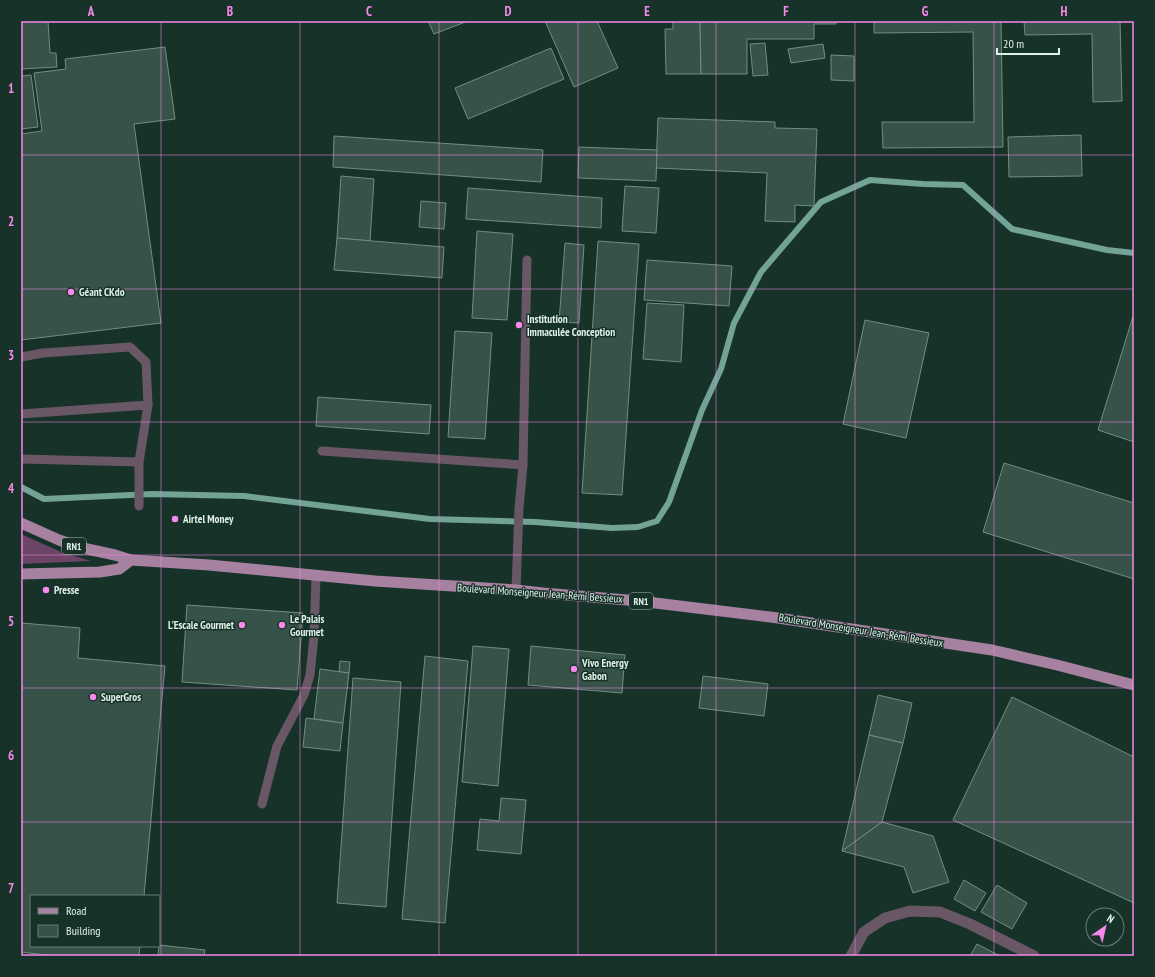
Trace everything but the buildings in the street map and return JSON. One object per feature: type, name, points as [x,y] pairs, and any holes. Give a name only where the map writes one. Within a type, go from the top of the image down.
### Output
[{"type":"main road","name":"Boulevard Monseigneur Jean-Rémi Bessieux","points":[[21,523],[78,547],[131,560],[209,565],[316,576],[469,588],[516,590],[639,601],[785,618],[999,652],[1056,664],[1134,685]]},
{"type":"main road","points":[[21,574],[100,572],[119,569],[131,560]]},
{"type":"street","points":[[851,956],[864,932],[885,918],[910,911],[940,912],[970,924],[1034,956]]},
{"type":"lane","points":[[516,590],[519,508],[523,465],[527,260]]},
{"type":"lane","points":[[21,357],[44,353],[130,346],[146,362],[148,405],[139,462],[139,506]]},
{"type":"lane","points":[[21,414],[148,405]]},
{"type":"lane","points":[[322,451],[523,465]]},
{"type":"lane","points":[[21,459],[139,462]]},
{"type":"lane","points":[[262,804],[277,746],[304,695],[310,675],[314,636],[316,576]]},
{"type":"shaded area","points":[[21,534],[61,552],[91,561],[21,564]]},
{"type":"waterway","points":[[21,487],[44,499],[152,494],[244,496],[430,519],[535,522],[612,528],[638,527],[657,521],[669,502],[702,410],[721,369],[734,323],[761,272],[821,202],[870,180],[963,185],[1012,229],[1107,250],[1134,253]]},
{"type":"place","name":"Géant CKdo","points":[[71,292]]},
{"type":"place","name":"Institution Immaculée Conception","points":[[519,325]]},
{"type":"place","name":"Airtel Money","points":[[175,519]]},
{"type":"place","name":"Presse","points":[[46,590]]},
{"type":"place","name":"L'Escale Gourmet","points":[[242,625]]},
{"type":"place","name":"Le Palais Gourmet","points":[[282,625]]},
{"type":"place","name":"Vivo Energy Gabon","points":[[574,669]]},
{"type":"place","name":"SuperGros","points":[[93,697]]}]
